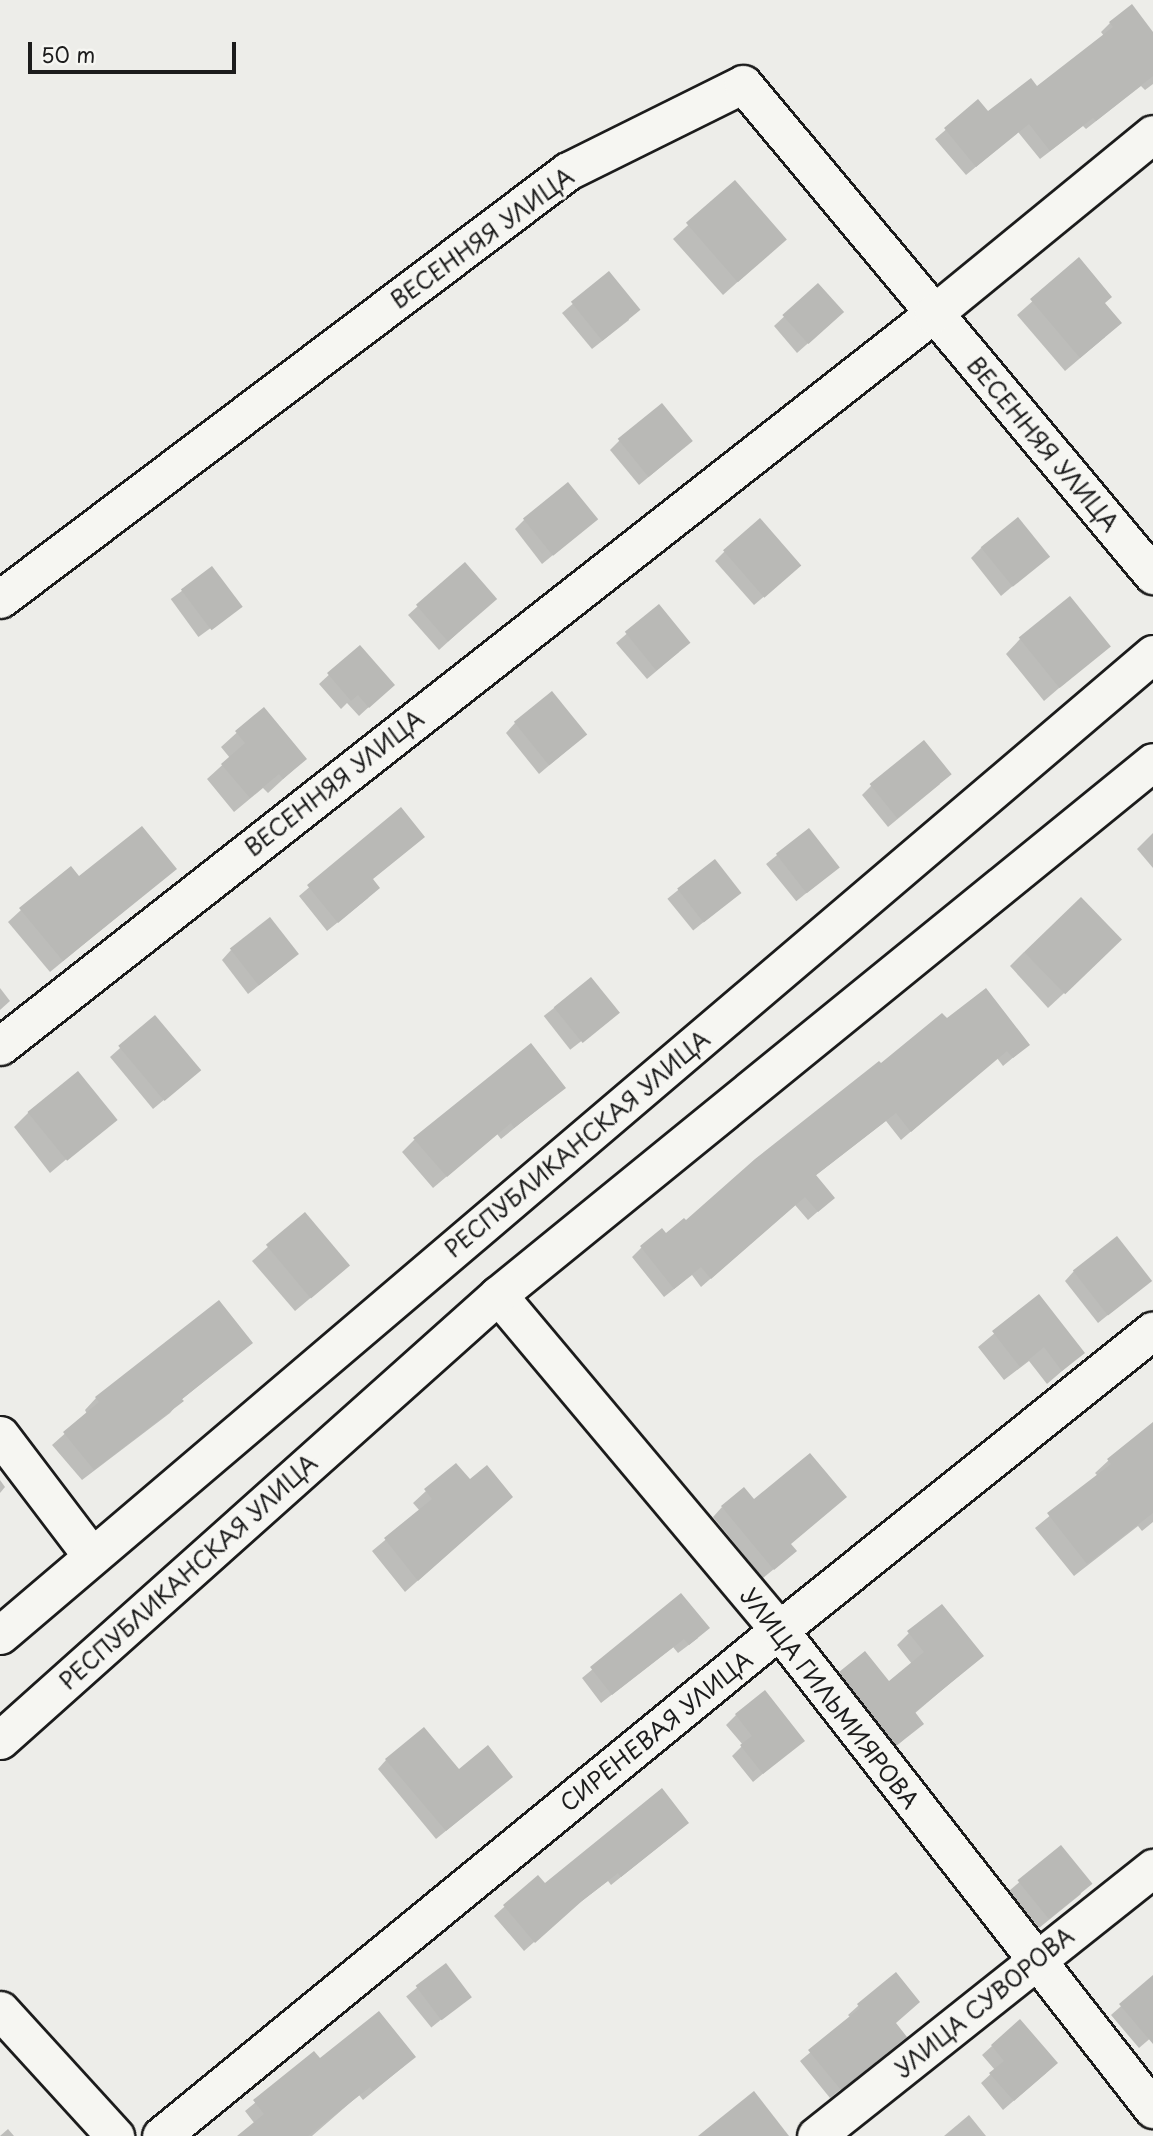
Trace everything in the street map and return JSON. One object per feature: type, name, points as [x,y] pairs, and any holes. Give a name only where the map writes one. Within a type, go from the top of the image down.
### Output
[{"type":"street","name":"ВЕСЕННЯЯ УЛИЦА","points":[[0,599],[568,171],[743,84],[1153,575]]},
{"type":"street","name":"ВЕСЕННЯЯ УЛИЦА","points":[[0,1046],[933,314],[1153,134]]},
{"type":"street","name":"РЕСПУБЛИКАНСКАЯ УЛИЦА","points":[[0,1635],[1153,654]]},
{"type":"street","name":"РЕСПУБЛИКАНСКАЯ УЛИЦА","points":[[0,1740],[498,1294],[1153,762]]},
{"type":"street","name":"УЛИЦА ГИЛЬМИЯРОВА","points":[[498,1294],[779,1630],[1153,2109]]},
{"type":"street","name":"СИРЕНЕВАЯ УЛИЦА","points":[[161,2136],[779,1630],[1153,1330]]},
{"type":"street","points":[[0,1435],[92,1556]]},
{"type":"street","name":"УЛИЦА СУВОРОВА","points":[[816,2136],[1153,1868]]},
{"type":"street","points":[[0,2010],[115,2136]]},
{"type":"building","points":[[1132,4],[1153,32],[1153,76],[1096,121],[1093,118],[1050,151],[1029,124],[976,167],[944,128],[978,99],[988,111],[1031,78],[1037,86],[1113,27],[1109,22]]},
{"type":"building","points":[[735,180],[787,240],[738,282],[686,223]]},
{"type":"building","points":[[1079,257],[1112,297],[1105,303],[1122,323],[1080,358],[1030,299]]},
{"type":"building","points":[[609,271],[640,310],[602,341],[571,302]]},
{"type":"building","points":[[818,283],[844,312],[808,344],[782,315]]},
{"type":"building","points":[[662,403],[693,441],[649,477],[618,439]]},
{"type":"building","points":[[568,482],[598,519],[553,556],[523,519]]},
{"type":"building","points":[[1018,517],[1050,557],[1013,587],[981,547]]},
{"type":"building","points":[[760,518],[801,566],[764,598],[723,550]]},
{"type":"building","points":[[465,562],[497,599],[448,642],[416,605]]},
{"type":"building","points":[[212,566],[243,607],[212,630],[181,589]]},
{"type":"building","points":[[1070,596],[1111,647],[1060,688],[1019,638]]},
{"type":"building","points":[[659,604],[690,643],[656,671],[625,632]]},
{"type":"building","points":[[360,645],[395,685],[369,708],[358,695],[351,701],[327,673]]},
{"type":"building","points":[[552,691],[587,735],[549,765],[514,722]]},
{"type":"building","points":[[264,707],[307,759],[283,779],[279,774],[250,798],[221,764],[245,743],[235,731]]},
{"type":"building","points":[[924,740],[952,774],[897,818],[870,784]]},
{"type":"building","points":[[401,807],[425,837],[373,879],[380,888],[338,923],[307,885]]},
{"type":"building","points":[[142,826],[177,869],[63,961],[19,908],[71,866],[79,876]]},
{"type":"building","points":[[809,828],[840,867],[807,893],[776,854]]},
{"type":"building","points":[[715,859],[741,893],[704,922],[677,889]]},
{"type":"building","points":[[1081,897],[1122,939],[1065,994],[1024,952]]},
{"type":"building","points":[[270,917],[299,954],[259,985],[230,948]]},
{"type":"building","points":[[591,977],[620,1013],[583,1043],[554,1007]]},
{"type":"building","points":[[986,988],[1030,1045],[1013,1058],[1007,1051],[911,1132],[896,1113],[816,1175],[835,1198],[818,1212],[805,1197],[711,1279],[701,1267],[674,1289],[640,1246],[662,1228],[666,1233],[684,1218],[686,1220],[755,1159],[879,1061],[881,1063],[942,1013],[947,1018]]},
{"type":"building","points":[[155,1015],[201,1070],[165,1101],[118,1046]]},
{"type":"building","points":[[531,1043],[566,1088],[514,1128],[511,1123],[447,1177],[413,1138]]},
{"type":"building","points":[[78,1071],[118,1120],[67,1161],[27,1112]]},
{"type":"building","points":[[305,1212],[350,1266],[311,1298],[266,1245]]},
{"type":"building","points":[[1117,1236],[1152,1281],[1108,1315],[1073,1270]]},
{"type":"building","points":[[1039,1294],[1085,1353],[1062,1371],[1044,1347],[1020,1367],[992,1331]]},
{"type":"building","points":[[219,1300],[253,1343],[182,1399],[184,1401],[94,1470],[63,1432],[99,1402],[95,1397]]},
{"type":"building","points":[[1153,1422],[1153,1513],[1087,1564],[1047,1513],[1111,1464],[1107,1459]]},
{"type":"building","points":[[810,1453],[847,1497],[791,1544],[797,1551],[774,1570],[721,1506],[744,1487],[754,1499]]},
{"type":"building","points":[[456,1463],[470,1479],[487,1465],[513,1497],[418,1581],[384,1538],[432,1499],[424,1489]]},
{"type":"building","points":[[681,1593],[710,1628],[689,1645],[684,1639],[612,1695],[590,1667]]},
{"type":"building","points":[[942,1604],[984,1656],[915,1712],[924,1724],[896,1746],[839,1672],[865,1651],[889,1681],[924,1652],[907,1631]]},
{"type":"building","points":[[765,1690],[805,1741],[763,1774],[740,1745],[752,1736],[735,1714]]},
{"type":"building","points":[[424,1727],[459,1769],[488,1745],[513,1777],[446,1831],[385,1759]]},
{"type":"building","points":[[662,1788],[689,1823],[621,1877],[618,1873],[582,1901],[535,1943],[503,1905],[538,1875],[545,1883]]},
{"type":"building","points":[[1061,1845],[1092,1884],[1049,1919],[1017,1880]]},
{"type":"building","points":[[446,1963],[472,1997],[442,2020],[416,1986]]},
{"type":"building","points":[[896,1972],[920,2002],[896,2023],[907,2037],[841,2090],[808,2050],[860,2008],[857,2004]]},
{"type":"building","points":[[1153,1975],[1153,2044],[1119,2004]]},
{"type":"building","points":[[379,2011],[416,2057],[373,2091],[370,2087],[308,2136],[237,2136],[264,2114],[253,2100],[314,2051],[320,2058]]},
{"type":"building","points":[[1020,2019],[1058,2063],[1014,2101],[989,2073],[1004,2061],[991,2045]]},
{"type":"building","points":[[754,2091],[789,2136],[698,2136]]}]
